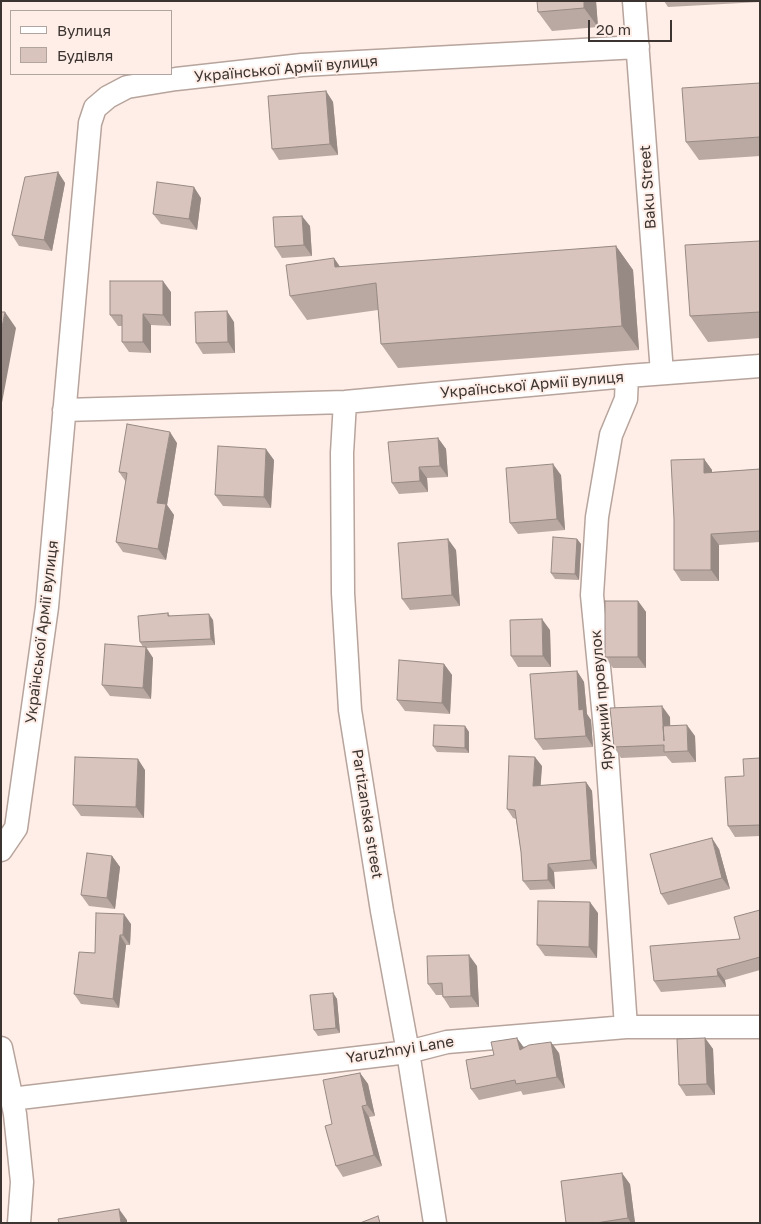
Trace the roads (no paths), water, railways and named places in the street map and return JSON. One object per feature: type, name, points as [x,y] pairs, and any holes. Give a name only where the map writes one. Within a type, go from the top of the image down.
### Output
[{"type":"street","name":"Baku Street","points":[[634,1],[662,373]]},
{"type":"street","name":"Української Армії вулиця","points":[[1,850],[16,828],[47,607],[90,123],[95,108],[108,97],[127,87],[176,79],[302,64],[638,47]]},
{"type":"street","name":"Української Армії вулиця","points":[[64,410],[345,402],[626,376],[760,366]]},
{"type":"street","name":"Яружний провулок","points":[[626,376],[626,399],[611,435],[597,516],[592,595],[606,739],[626,1027]]},
{"type":"street","name":"Partizanska street","points":[[345,402],[342,453],[343,593],[350,710],[435,1223]]},
{"type":"street","name":"Yaruzhnyi Lane","points":[[11,1099],[408,1052],[447,1042],[626,1027],[760,1027]]},
{"type":"street","points":[[1,1048],[11,1099],[22,1182],[19,1223]]}]
